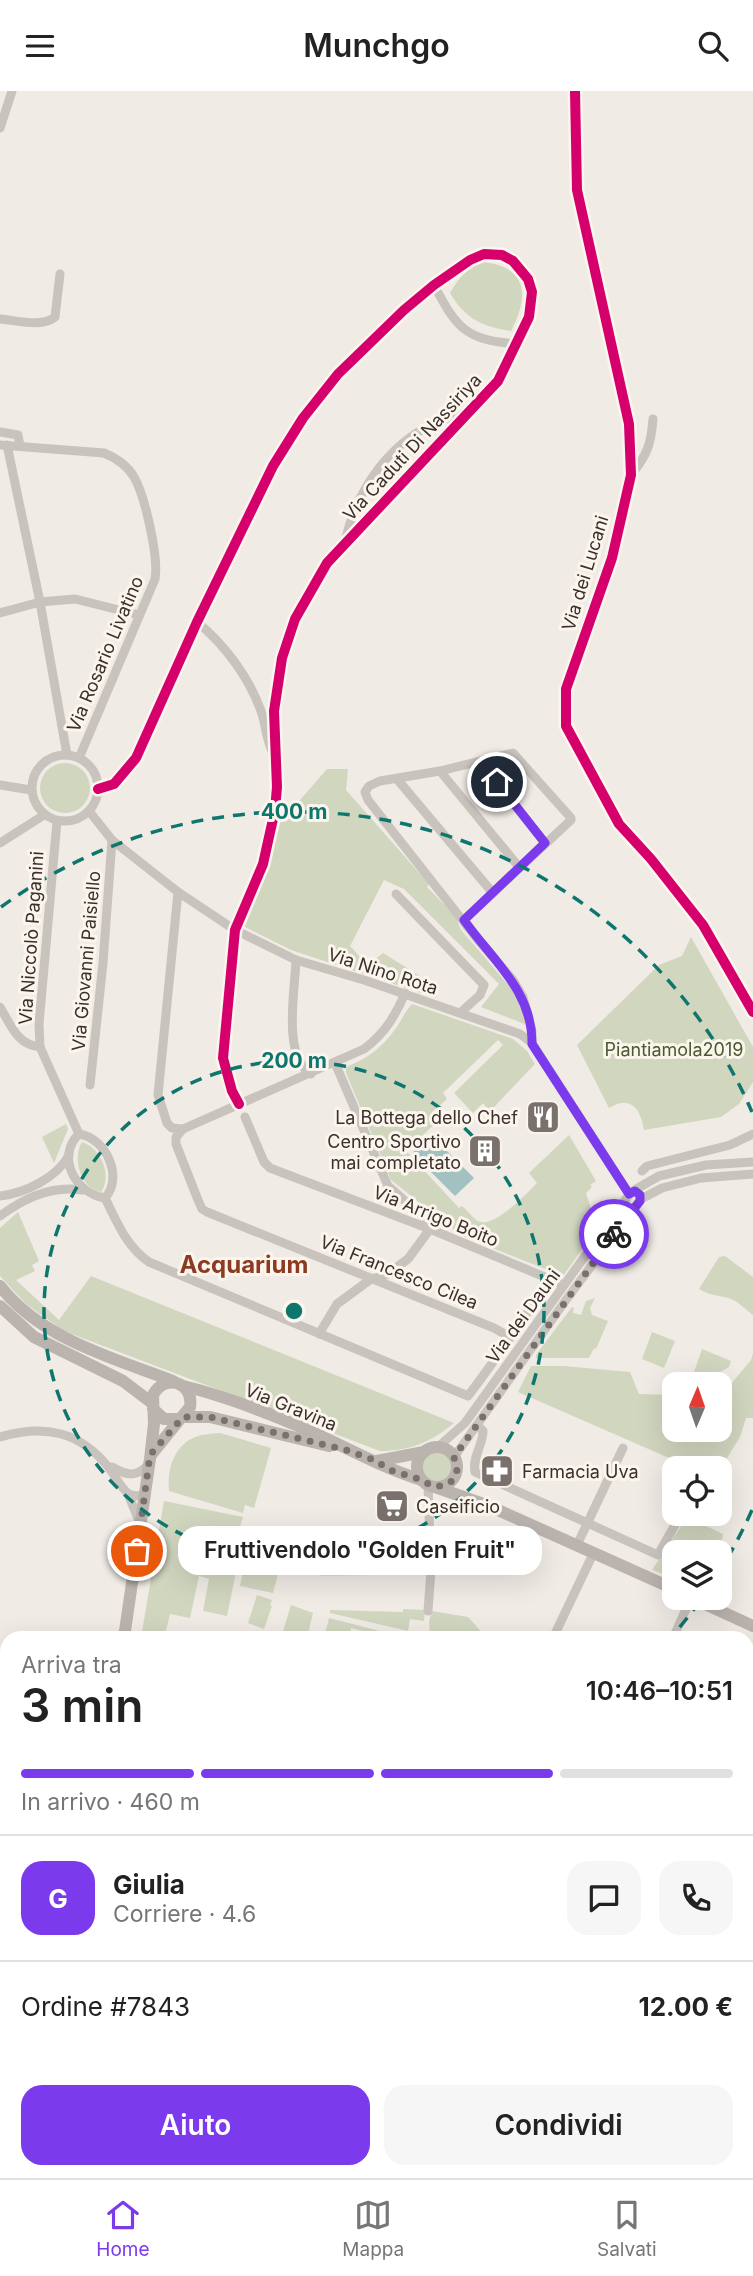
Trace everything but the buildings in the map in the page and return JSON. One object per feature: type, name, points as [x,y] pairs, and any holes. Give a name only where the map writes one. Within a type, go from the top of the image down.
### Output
[{"type":"main road","name":"Via Gravina","points":[[0,1286],[31,1316],[57,1335],[178,1384],[310,1431],[346,1450]]},
{"type":"main road","points":[[0,1306],[34,1337],[124,1381],[153,1406],[163,1419],[181,1418]]},
{"type":"main road","points":[[125,1631],[146,1495],[156,1389],[161,1384],[178,1384],[188,1390],[191,1401],[187,1412],[150,1459]]},
{"type":"main road","name":"Via Gravina","points":[[181,1418],[220,1419],[346,1450]]},
{"type":"main road","points":[[377,1461],[438,1447],[450,1452],[456,1464],[458,1481],[462,1486],[487,1505]]},
{"type":"main road","points":[[346,1450],[377,1461],[387,1469],[487,1505],[662,1583]]},
{"type":"main road","points":[[424,1452],[418,1463],[419,1475],[429,1484],[442,1486],[452,1481],[456,1464]]},
{"type":"main road","points":[[720,1610],[751,1623]]},
{"type":"street","points":[[0,128],[12,91]]},
{"type":"street","name":"Via dei Lucani","points":[[575,91],[577,190],[629,424],[631,475],[612,558],[566,689],[566,726],[619,824],[651,859],[703,925],[753,1013]]},
{"type":"street","name":"Via Caduti Di Nassiriya","points":[[98,789],[114,784],[136,758],[197,622],[273,466],[303,418],[338,374],[404,310],[435,285],[470,260],[484,254],[502,255],[513,261],[528,279],[532,292],[529,317],[498,381],[327,563],[295,619],[282,658],[274,711],[277,787],[271,831],[262,864],[235,930],[223,1058],[239,1104]]},
{"type":"street","points":[[0,319],[51,321],[55,317],[61,275]]},
{"type":"street","points":[[435,285],[449,313],[461,328],[482,339],[517,344]]},
{"type":"street","points":[[345,544],[356,505],[385,460],[428,427],[468,415]]},
{"type":"street","points":[[631,475],[646,457],[652,440],[653,419]]},
{"type":"street","points":[[0,432],[18,435],[20,446]]},
{"type":"street","points":[[3,445],[40,602],[67,755]]},
{"type":"street","name":"Via Rosario Livatino","points":[[3,445],[104,453],[125,466],[141,494],[157,567],[155,579],[79,758]]},
{"type":"street","points":[[0,613],[40,602],[75,599],[139,615]]},
{"type":"street","points":[[197,622],[217,638],[247,682],[261,712],[268,745],[274,755]]},
{"type":"street","points":[[464,920],[568,824],[571,818],[513,753],[440,771],[380,781],[369,786],[365,792],[368,800],[478,940],[513,980],[523,997],[532,1031],[532,1044]]},
{"type":"street","points":[[67,755],[79,758],[95,774],[98,789],[97,797],[89,811],[68,821],[57,821],[44,815],[33,799],[31,790],[32,781],[41,765],[49,759],[67,755]]},
{"type":"street","points":[[481,762],[545,843]]},
{"type":"street","points":[[440,771],[519,867]]},
{"type":"street","points":[[397,779],[492,893]]},
{"type":"street","points":[[0,785],[31,790]]},
{"type":"street","name":"Via Nino Rota","points":[[89,811],[112,840],[178,892],[235,930],[296,960],[405,993],[520,1034],[532,1044],[634,1197]]},
{"type":"street","points":[[0,843],[44,815]]},
{"type":"street","name":"Via Niccolò Paganini","points":[[57,821],[39,1024],[40,1047],[79,1134]]},
{"type":"street","name":"Via Giovanni Paisiello","points":[[90,1085],[112,840]]},
{"type":"street","points":[[178,892],[158,1095],[167,1123],[172,1128],[183,1129],[364,1049],[379,1037],[398,1010],[405,993]]},
{"type":"street","points":[[396,894],[484,985],[480,995],[460,1013]]},
{"type":"street","points":[[296,960],[292,1042],[302,1068],[311,1074]]},
{"type":"street","points":[[0,1007],[19,1039],[30,1046],[40,1047]]},
{"type":"street","points":[[319,1334],[337,1304],[370,1279],[386,1275],[408,1259],[430,1229],[430,1223],[388,1186],[335,1063]]},
{"type":"street","name":"Via Arrigo Boito","points":[[245,1117],[264,1162],[270,1168],[430,1229],[564,1285]]},
{"type":"street","name":"Via Francesco Cilea","points":[[183,1129],[176,1140],[202,1209],[494,1328],[510,1337]]},
{"type":"street","points":[[0,1196],[10,1195],[56,1173],[64,1164],[74,1139],[79,1134],[92,1138],[110,1161],[112,1186],[105,1198]]},
{"type":"street","points":[[634,1197],[642,1171],[647,1165],[730,1146],[753,1134]]},
{"type":"street","points":[[69,1153],[70,1169],[76,1183],[95,1196],[105,1198]]},
{"type":"street","name":"Via dei Dauni","points":[[456,1464],[477,1425],[561,1298],[564,1285],[634,1197],[659,1176],[706,1165],[753,1162]]},
{"type":"street","points":[[642,1171],[643,1177],[651,1180]]},
{"type":"street","points":[[634,1197],[701,1178],[753,1174]]},
{"type":"street","points":[[0,1216],[20,1201],[63,1187],[84,1190]]},
{"type":"street","name":"Via dei Dauni","points":[[438,1447],[465,1423],[634,1197]]},
{"type":"street","points":[[105,1198],[124,1237],[138,1254],[149,1262],[468,1396],[501,1354],[544,1290]]},
{"type":"street","points":[[477,1425],[483,1431],[483,1438],[475,1461],[475,1472],[658,1555],[674,1526]]},
{"type":"street","points":[[0,1437],[29,1430],[54,1431],[73,1437],[90,1448],[107,1465],[126,1490],[141,1525]]},
{"type":"street","points":[[577,1545],[623,1448]]},
{"type":"street","points":[[107,1465],[130,1475],[141,1473],[150,1459]]},
{"type":"street","points":[[126,1490],[125,1480],[130,1475]]},
{"type":"street","points":[[428,1611],[431,1570],[429,1484]]},
{"type":"street","points":[[126,1490],[136,1496],[146,1495]]},
{"type":"street","points":[[556,1631],[594,1552]]},
{"type":"street","points":[[322,1570],[431,1570]]},
{"type":"street","points":[[676,1631],[686,1610]]},
{"type":"green space","points":[[481,262],[508,269],[520,284],[521,305],[511,331],[476,320],[462,309],[450,293],[463,275]]},
{"type":"green space","points":[[65,763],[83,770],[90,788],[83,806],[65,813],[47,806],[40,788],[47,770]]},
{"type":"green space","points":[[327,769],[348,769],[346,790],[429,884],[427,887],[455,916],[461,930],[518,996],[527,1025],[481,1007],[499,984],[404,889],[384,880],[350,946],[368,965],[383,953],[423,978],[437,994],[436,998],[291,950],[243,926],[264,876],[280,823]]},
{"type":"green space","name":"Piantiamola2019","points":[[691,937],[753,1047],[753,1082],[739,1104],[721,1117],[644,1130],[634,1106],[623,1103],[609,1108],[577,1045],[659,965],[682,956]]},
{"type":"green space","points":[[412,1004],[513,1039],[527,1051],[535,1064],[494,1110],[490,1112],[483,1103],[473,1113],[454,1093],[503,1045],[498,1040],[443,1093],[447,1099],[432,1112],[439,1120],[406,1151],[459,1208],[462,1206],[476,1220],[484,1222],[501,1216],[537,1183],[529,1173],[569,1135],[596,1181],[586,1193],[593,1215],[592,1235],[563,1276],[462,1236],[391,1180],[346,1073],[346,1067],[380,1047]]},
{"type":"green space","points":[[66,1124],[68,1129],[54,1163],[42,1137]]},
{"type":"green space","points":[[82,1142],[94,1150],[103,1163],[106,1178],[101,1192],[83,1179],[78,1164]]},
{"type":"green space","points":[[18,1212],[39,1261],[32,1265],[35,1271],[16,1280],[59,1320],[91,1276],[454,1423],[420,1444],[380,1451],[64,1331],[26,1304],[0,1276],[0,1228]]},
{"type":"green space","points":[[725,1256],[753,1277],[753,1315],[732,1299],[699,1289],[719,1257]]},
{"type":"green space","points":[[595,1298],[590,1308],[592,1315],[608,1321],[596,1349],[594,1348],[589,1358],[536,1358],[572,1307],[573,1313],[581,1315],[586,1301]]},
{"type":"green space","points":[[652,1332],[675,1341],[664,1368],[642,1359]]},
{"type":"green space","points":[[702,1349],[731,1361],[729,1367],[720,1372],[694,1372]]},
{"type":"green space","points":[[753,1353],[753,1418],[746,1418],[740,1437],[728,1456],[665,1456],[518,1392],[531,1366],[630,1372],[639,1394],[662,1395],[662,1442],[732,1442],[732,1383],[751,1360]]},
{"type":"green space","points":[[220,1433],[271,1448],[254,1508],[245,1505],[243,1513],[169,1491],[171,1466],[183,1445],[198,1436]]},
{"type":"green space","points":[[437,1451],[448,1456],[453,1467],[448,1478],[437,1483],[426,1478],[421,1467],[426,1456]]},
{"type":"green space","points":[[164,1501],[243,1517],[240,1527],[236,1527],[229,1559],[238,1562],[227,1616],[203,1611],[209,1579],[199,1576],[190,1618],[170,1614],[166,1631],[142,1631]]},
{"type":"green space","points":[[681,1526],[706,1526],[723,1534],[722,1540],[672,1540]]},
{"type":"green space","points":[[662,1555],[662,1574],[652,1570]]},
{"type":"green space","points":[[245,1562],[279,1570],[273,1593],[240,1586]]},
{"type":"green space","points":[[257,1595],[272,1600],[264,1629],[248,1623]]},
{"type":"green space","points":[[291,1605],[313,1613],[309,1631],[283,1631]]},
{"type":"green space","points":[[403,1609],[425,1610],[424,1621],[410,1619],[408,1631],[330,1613],[330,1610],[403,1612]]},
{"type":"green space","points":[[432,1611],[468,1617],[481,1631],[430,1631]]},
{"type":"green space","points":[[329,1618],[380,1631],[351,1628],[351,1631],[326,1631]]},
{"type":"water","points":[[431,1135],[474,1178],[455,1196],[412,1153]]},
{"type":"cycle path","points":[[575,91],[577,190],[629,424],[631,475],[612,558],[566,689],[566,726],[619,824],[651,859],[703,925],[753,1012]]},
{"type":"cycle path","points":[[98,789],[114,784],[136,758],[197,622],[273,466],[303,418],[338,374],[434,285],[470,260],[484,254],[502,255],[513,261],[528,279],[532,292],[529,317],[498,381],[327,563],[295,619],[282,658],[274,711],[277,787],[275,810],[263,864],[235,930],[223,1058],[232,1091],[239,1104]]},
{"type":"way so far","points":[[137,1551],[150,1455],[183,1417],[210,1417],[346,1450],[432,1486],[442,1486],[452,1481],[457,1470],[454,1457],[614,1234]]},
{"type":"place","name":"La Bottega dello Chef","points":[[543,1117]]},
{"type":"place","name":"Centro Sportivo mai completato","points":[[485,1151]]},
{"type":"place","name":"Farmacia Uva","points":[[497,1471]]},
{"type":"place","name":"Caseificio","points":[[392,1506]]},
{"type":"place","name":"Fruttivendolo \"Golden Fruit\"","points":[[137,1551]]},
{"type":"district","name":"Acquarium","points":[[244,1264]]},
{"type":"route","points":[[497,782],[545,843],[464,920],[513,980],[523,997],[532,1031],[532,1044],[629,1194],[635,1191],[641,1197],[614,1234]]}]
